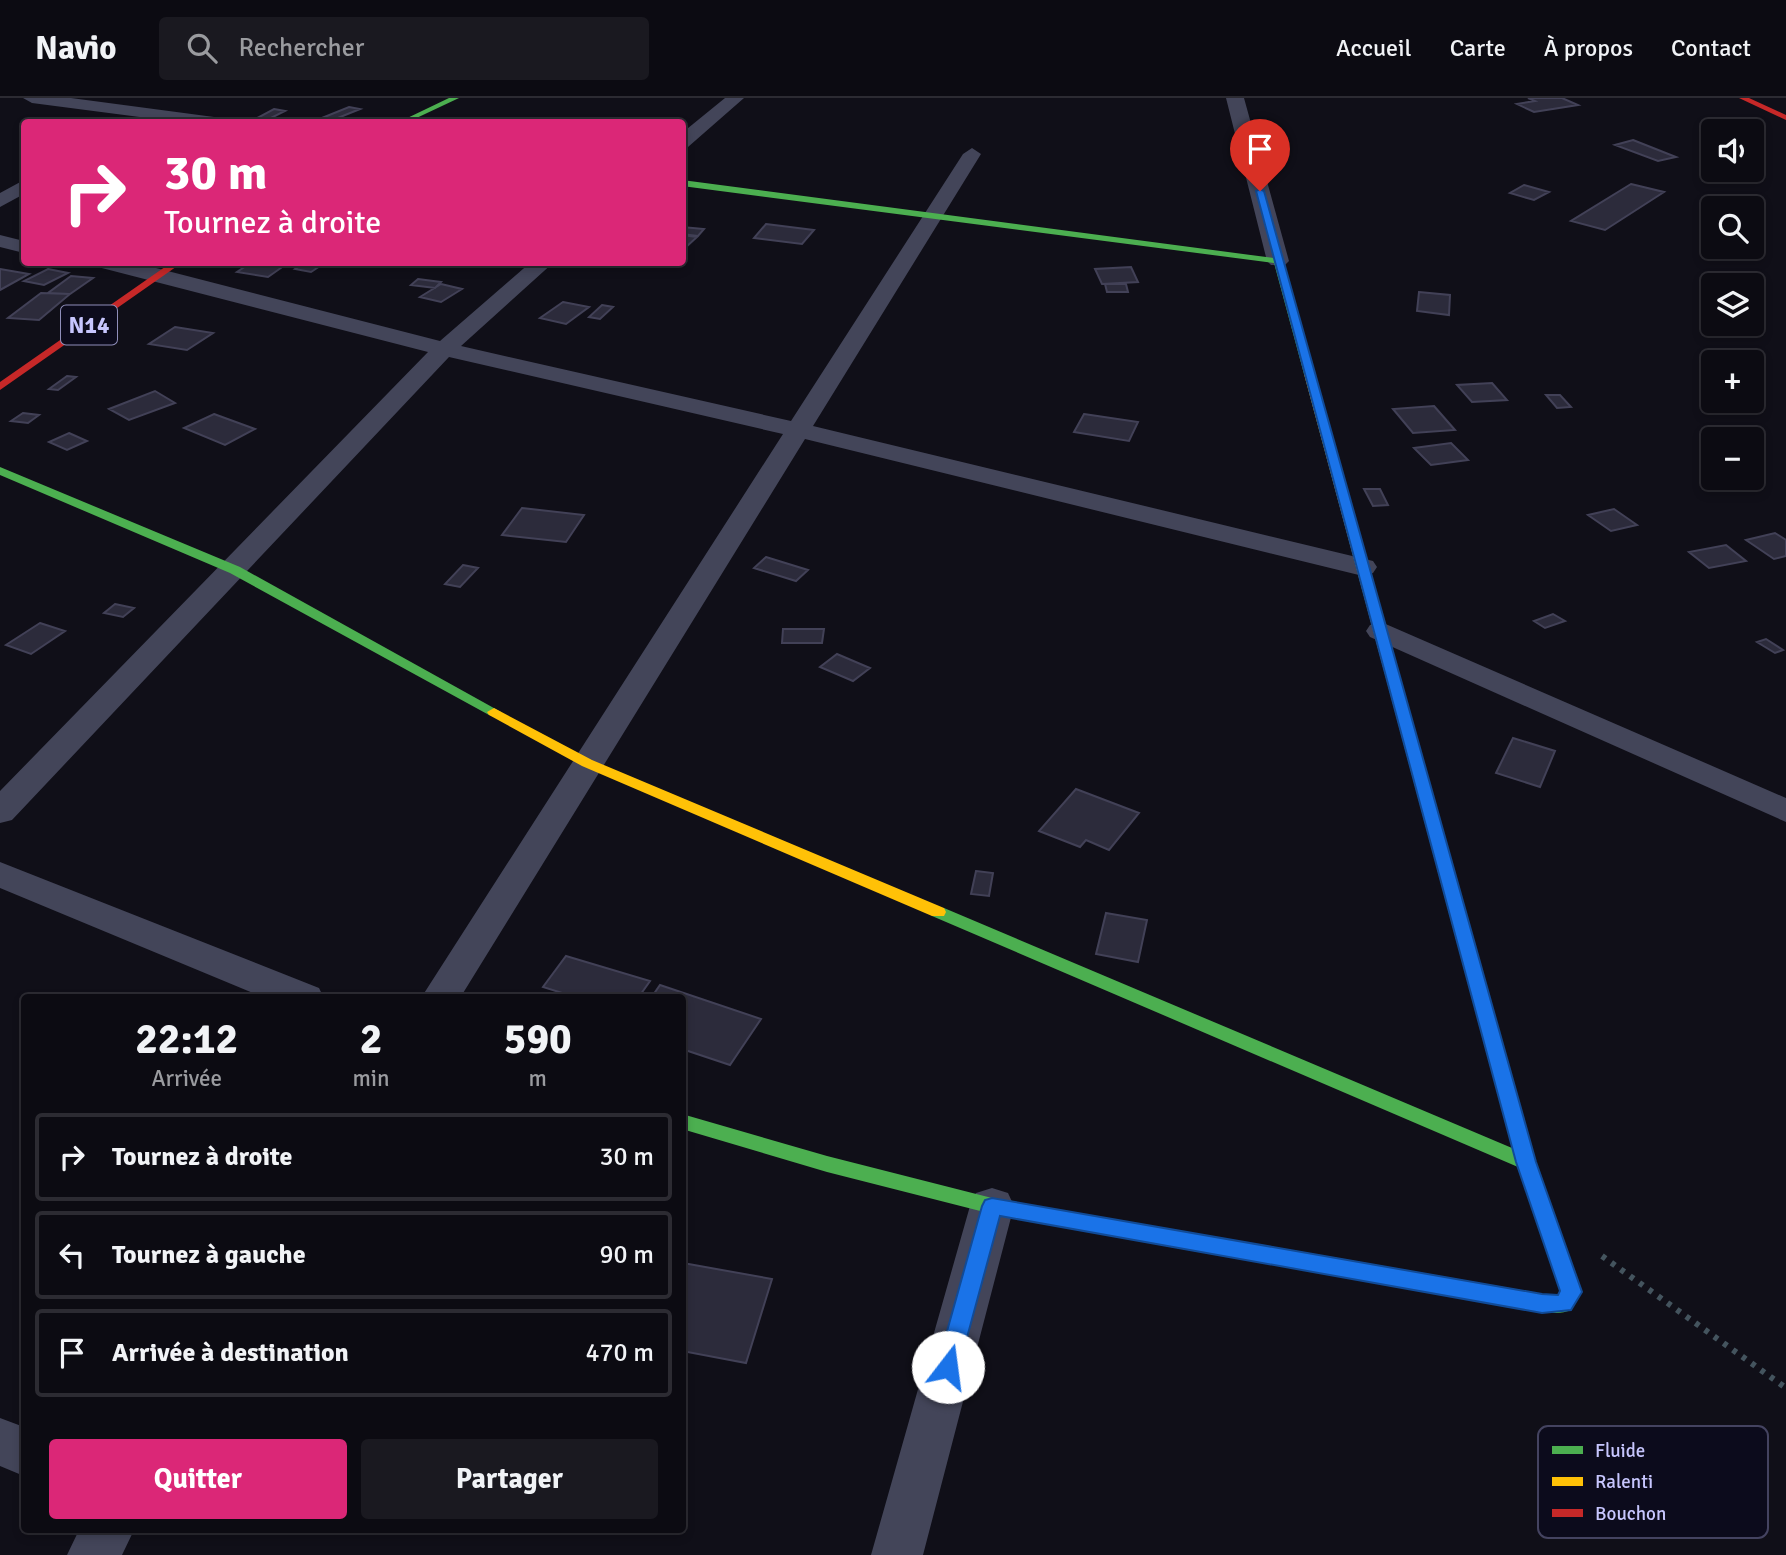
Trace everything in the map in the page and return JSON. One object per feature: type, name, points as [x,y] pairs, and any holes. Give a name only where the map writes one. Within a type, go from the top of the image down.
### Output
[{"type":"main road","points":[[410,119],[455,98]]},
{"type":"main road","points":[[1743,98],[1786,118]]},
{"type":"main road","points":[[686,184],[1278,261],[1526,1162],[1571,1292],[1564,1304],[1542,1304],[992,1206],[827,1164],[686,1122]]},
{"type":"main road","name":"N14","points":[[0,387],[169,269]]},
{"type":"main road","points":[[0,471],[235,570],[587,762],[1526,1162]]},
{"type":"street","points":[[32,98],[135,119],[168,98]]},
{"type":"street","points":[[686,140],[735,98]]},
{"type":"street","points":[[1236,98],[1278,261]]},
{"type":"street","points":[[442,994],[972,154]]},
{"type":"street","points":[[0,201],[21,188]]},
{"type":"street","points":[[0,242],[21,246]]},
{"type":"street","points":[[140,266],[169,269],[444,349],[798,430],[1363,567]]},
{"type":"street","points":[[0,812],[235,570],[444,349],[539,266]]},
{"type":"street","points":[[1381,631],[1786,811]]},
{"type":"street","points":[[0,874],[295,994]]},
{"type":"street","points":[[897,1555],[992,1206]]},
{"type":"street","points":[[0,1441],[21,1451]]},
{"type":"street","points":[[93,1555],[106,1533]]},
{"type":"path","points":[[1596,1248],[1605,1259],[1786,1388]]},
{"type":"building","points":[[1528,98],[1562,98],[1578,105],[1534,112],[1517,104],[1535,101]]},
{"type":"building","points":[[349,107],[360,109],[335,119],[319,119]]},
{"type":"building","points":[[274,109],[285,111],[269,119],[259,117]]},
{"type":"building","points":[[1633,140],[1676,157],[1658,161],[1615,145]]},
{"type":"building","points":[[1631,184],[1664,192],[1605,230],[1571,221]]},
{"type":"building","points":[[1524,185],[1549,192],[1534,200],[1510,193]]},
{"type":"building","points":[[766,224],[814,230],[802,244],[754,238]]},
{"type":"building","points":[[686,227],[704,229],[698,236],[686,234]]},
{"type":"building","points":[[686,236],[697,237],[686,247]]},
{"type":"building","points":[[246,266],[284,266],[268,277],[237,272]]},
{"type":"building","points":[[299,266],[320,266],[311,272],[295,269]]},
{"type":"building","points":[[1131,267],[1138,282],[1102,284],[1095,269]]},
{"type":"building","points":[[0,269],[29,274],[0,290]]},
{"type":"building","points":[[48,269],[68,273],[44,285],[24,281]]},
{"type":"building","points":[[71,276],[93,278],[70,294],[48,293]]},
{"type":"building","points":[[418,279],[441,282],[435,288],[411,285]]},
{"type":"building","points":[[441,284],[462,289],[441,302],[420,297]]},
{"type":"building","points":[[1105,284],[1126,284],[1128,292],[1107,292]]},
{"type":"building","points":[[1419,292],[1450,295],[1449,315],[1417,311]]},
{"type":"building","points":[[41,293],[70,294],[39,320],[8,318]]},
{"type":"building","points":[[563,302],[589,307],[566,324],[540,318]]},
{"type":"building","points":[[602,305],[613,307],[600,319],[589,317]]},
{"type":"building","points":[[175,327],[213,333],[187,350],[149,344]]},
{"type":"building","points":[[67,376],[76,377],[58,390],[49,389]]},
{"type":"building","points":[[1492,383],[1507,400],[1472,402],[1457,385]]},
{"type":"building","points":[[155,391],[175,403],[129,420],[109,409]]},
{"type":"building","points":[[1546,395],[1560,395],[1571,407],[1557,408]]},
{"type":"building","points":[[1434,406],[1455,430],[1413,433],[1393,409]]},
{"type":"building","points":[[23,413],[39,415],[28,423],[11,421]]},
{"type":"building","points":[[214,414],[255,429],[225,445],[184,428]]},
{"type":"building","points":[[1084,414],[1138,422],[1129,441],[1074,432]]},
{"type":"building","points":[[69,433],[87,441],[67,450],[49,442]]},
{"type":"building","points":[[1451,443],[1468,460],[1431,465],[1414,448]]},
{"type":"building","points":[[1364,489],[1380,489],[1388,505],[1373,506]]},
{"type":"building","points":[[522,508],[584,515],[566,542],[502,535]]},
{"type":"building","points":[[1614,509],[1637,525],[1611,531],[1588,515]]},
{"type":"building","points":[[1775,533],[1786,540],[1786,556],[1774,559],[1746,540]]},
{"type":"building","points":[[1726,545],[1746,561],[1709,568],[1689,552]]},
{"type":"building","points":[[766,557],[808,570],[796,581],[754,568]]},
{"type":"building","points":[[463,565],[478,568],[460,587],[445,584]]},
{"type":"building","points":[[115,604],[134,608],[123,617],[104,613]]},
{"type":"building","points":[[1553,614],[1565,621],[1545,628],[1534,621]]},
{"type":"building","points":[[40,623],[65,631],[31,654],[6,645]]},
{"type":"building","points":[[783,629],[824,629],[822,643],[782,643]]},
{"type":"building","points":[[1766,639],[1783,650],[1775,653],[1757,642]]},
{"type":"building","points":[[837,654],[870,668],[853,681],[820,667]]},
{"type":"building","points":[[1513,738],[1555,751],[1540,787],[1496,773]]},
{"type":"building","points":[[1076,789],[1139,813],[1109,850],[1086,840],[1080,847],[1039,831]]},
{"type":"building","points":[[976,871],[993,873],[989,896],[971,894]]},
{"type":"building","points":[[1106,913],[1147,920],[1138,962],[1096,954]]},
{"type":"building","points":[[566,956],[650,981],[641,994],[565,994],[543,987]]},
{"type":"building","points":[[660,985],[761,1019],[730,1065],[686,1050],[686,994],[654,994]]},
{"type":"building","points":[[686,1264],[772,1279],[746,1363],[686,1352]]},
{"type":"traffic: fast","points":[[410,119],[455,98]]},
{"type":"traffic: fast","points":[[686,184],[1278,261],[1309,374]]},
{"type":"traffic: fast","points":[[0,471],[235,570],[494,712]]},
{"type":"traffic: fast","points":[[1390,667],[1526,1162],[1571,1292],[1564,1304],[1549,1304]]},
{"type":"traffic: fast","points":[[938,912],[1526,1162]]},
{"type":"traffic: fast","points":[[686,1122],[827,1164],[992,1206],[1171,1238]]},
{"type":"traffic: slow","points":[[1309,374],[1390,667]]},
{"type":"traffic: slow","points":[[494,712],[587,763],[938,912]]},
{"type":"traffic: slow","points":[[1171,1238],[1549,1304]]},
{"type":"traffic: jam","points":[[1743,98],[1786,118]]},
{"type":"traffic: jam","points":[[0,387],[173,266]]},
{"type":"route","points":[[948,1367],[992,1206],[1542,1304],[1564,1304],[1571,1292],[1526,1162],[1260,191]]}]
